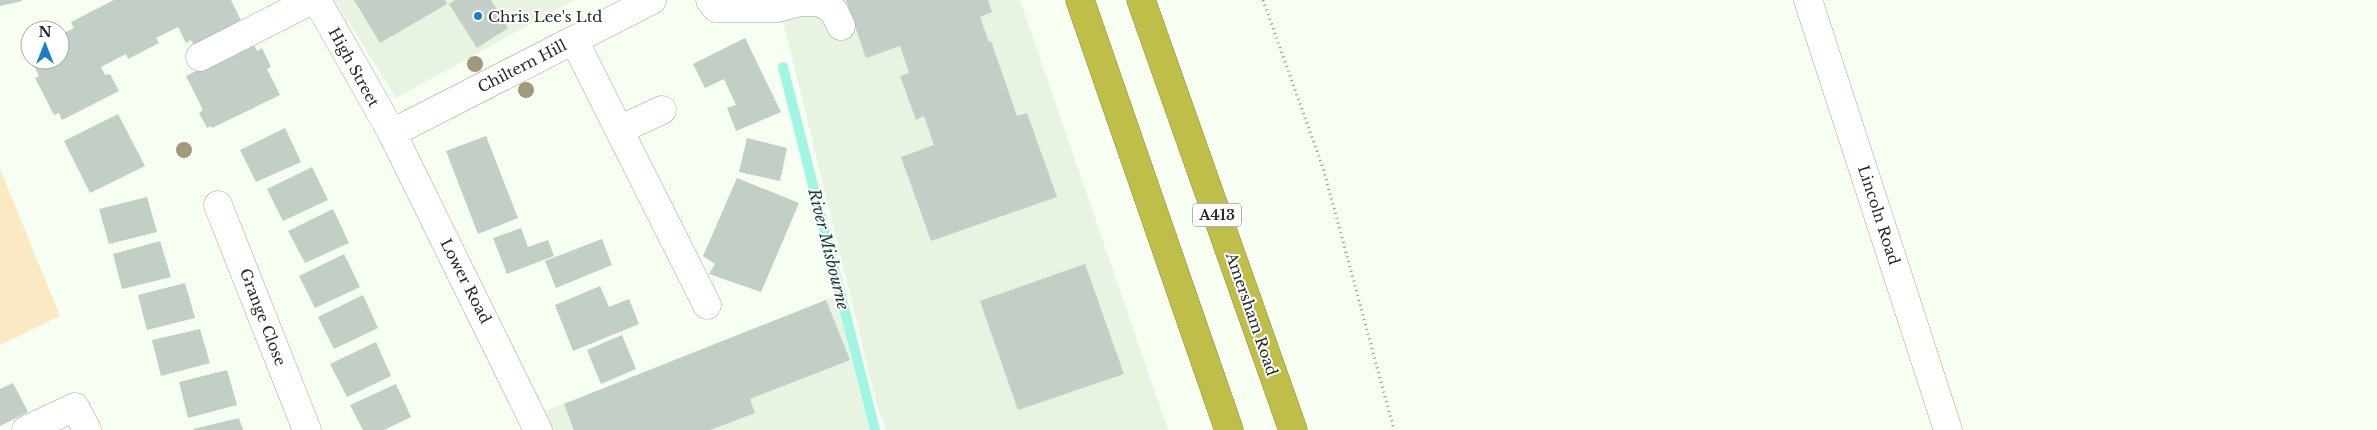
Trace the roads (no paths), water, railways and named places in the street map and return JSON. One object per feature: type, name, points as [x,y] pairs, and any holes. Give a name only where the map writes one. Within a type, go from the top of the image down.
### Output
[{"type":"highway","points":[[1080,0],[1229,430]]},
{"type":"highway","name":"Amersham Road","points":[[1141,0],[1293,430]]},
{"type":"street","points":[[200,57],[312,0]]},
{"type":"street","name":"High Street","points":[[317,0],[392,133]]},
{"type":"street","name":"Chiltern Hill","points":[[392,133],[652,0]]},
{"type":"street","points":[[710,0],[716,8],[778,8],[800,2],[820,2],[834,11],[842,26]]},
{"type":"street","name":"Lincoln Road","points":[[1808,0],[1948,430]]},
{"type":"street","points":[[574,40],[707,305]]},
{"type":"street","points":[[619,130],[662,110]]},
{"type":"street","name":"Lower Road","points":[[392,133],[538,430]]},
{"type":"street","name":"Grange Close","points":[[218,205],[307,430]]},
{"type":"street","points":[[26,430],[75,406],[87,430]]},
{"type":"waterway","name":"River Misbourne","points":[[783,67],[875,430]]},
{"type":"place","name":"Chris Lee's Ltd","points":[[478,16]]}]
